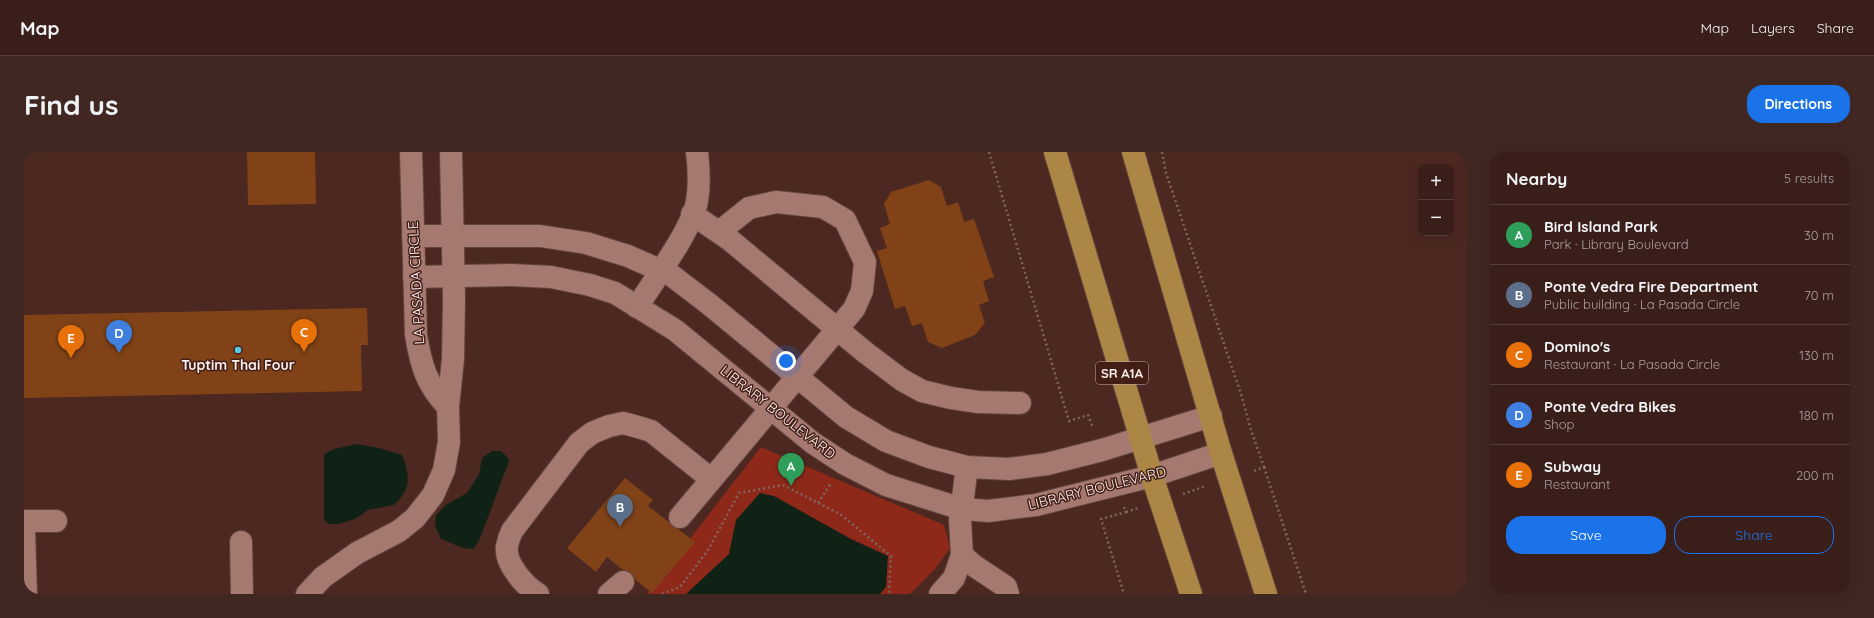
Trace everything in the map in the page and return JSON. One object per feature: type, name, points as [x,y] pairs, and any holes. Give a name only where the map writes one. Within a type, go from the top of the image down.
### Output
[{"type":"main road","name":"SR A1A","points":[[1055,152],[1142,438],[1152,476],[1191,594]]},
{"type":"main road","points":[[1133,152],[1221,453],[1266,594]]},
{"type":"street","name":"LA PASADA CIRCLE","points":[[411,152],[416,335],[420,361],[435,393],[448,406]]},
{"type":"street","points":[[307,594],[323,577],[356,553],[399,531],[414,518],[433,495],[444,470],[449,442],[448,406],[453,359],[454,277],[451,152]]},
{"type":"street","points":[[637,306],[686,228],[697,202],[700,176],[697,152]]},
{"type":"street","points":[[680,517],[836,328],[854,309],[862,290],[865,262],[845,220],[823,207],[776,202],[749,208],[719,232]]},
{"type":"street","points":[[692,214],[719,232],[902,380],[922,390],[951,398],[978,402],[1020,403]]},
{"type":"street","points":[[413,236],[540,236],[586,243],[628,256],[671,275],[710,304],[846,417],[886,441],[929,457],[966,466],[1016,468],[1047,464],[1102,450],[1211,416]]},
{"type":"street","name":"LIBRARY BOULEVARD","points":[[414,277],[511,275],[551,277],[590,284],[615,292],[675,330],[813,442],[845,464],[886,485],[962,509],[988,511],[1036,505],[1152,476],[1221,453]]},
{"type":"street","points":[[538,594],[520,579],[509,560],[507,547],[512,530],[579,443],[592,432],[623,423],[651,431],[711,479]]},
{"type":"street","points":[[940,594],[954,578],[962,555],[960,520],[966,466]]},
{"type":"street","points":[[24,521],[56,521]]},
{"type":"street","points":[[24,529],[26,594]]},
{"type":"street","points":[[241,542],[242,594]]},
{"type":"street","points":[[962,555],[973,565],[1006,587],[1008,594]]},
{"type":"path","points":[[989,152],[1069,420],[1088,415],[1102,450]]},
{"type":"path","points":[[1264,467],[1306,594]]},
{"type":"path","points":[[818,502],[834,480]]},
{"type":"path","points":[[662,594],[680,587],[708,550],[739,492],[783,484],[840,514],[891,556],[889,594]]},
{"type":"path","points":[[1116,486],[1126,512],[1101,519],[1124,594]]},
{"type":"shaded area","points":[[357,444],[379,448],[402,455],[408,475],[407,487],[400,499],[394,505],[368,510],[355,519],[338,524],[329,524],[324,520],[324,454],[334,449]]},
{"type":"shaded area","points":[[761,447],[944,525],[950,548],[935,569],[910,594],[647,594]]},
{"type":"shaded area","points":[[492,451],[501,451],[509,459],[479,541],[473,549],[463,548],[441,539],[435,525],[436,515],[446,505],[467,493],[479,474],[482,458]]},
{"type":"shaded area","points":[[760,493],[774,496],[851,539],[888,556],[886,587],[880,594],[686,594],[729,554],[736,520]]},
{"type":"building","points":[[247,152],[315,152],[316,204],[248,205]]},
{"type":"building","points":[[929,180],[941,187],[947,206],[958,202],[964,222],[974,219],[994,277],[983,281],[989,301],[979,305],[985,323],[975,335],[942,348],[928,342],[922,323],[912,326],[905,306],[895,309],[877,251],[887,248],[880,228],[890,224],[884,204],[891,192]]},
{"type":"building","points":[[367,308],[368,345],[361,345],[362,391],[24,398],[24,315]]},
{"type":"building","points":[[625,478],[653,500],[648,506],[695,542],[652,593],[607,557],[596,572],[567,548]]},
{"type":"place","name":"Tuptim Thai Four","points":[[238,350]]},
{"type":"place","name":"Domino's","points":[[304,352]]},
{"type":"place","name":"Ponte Vedra Bikes","points":[[119,353]]},
{"type":"place","name":"Subway","points":[[71,358]]},
{"type":"place","name":"Bird Island Park","points":[[791,486]]},
{"type":"place","name":"Ponte Vedra Fire Department","points":[[620,527]]}]
